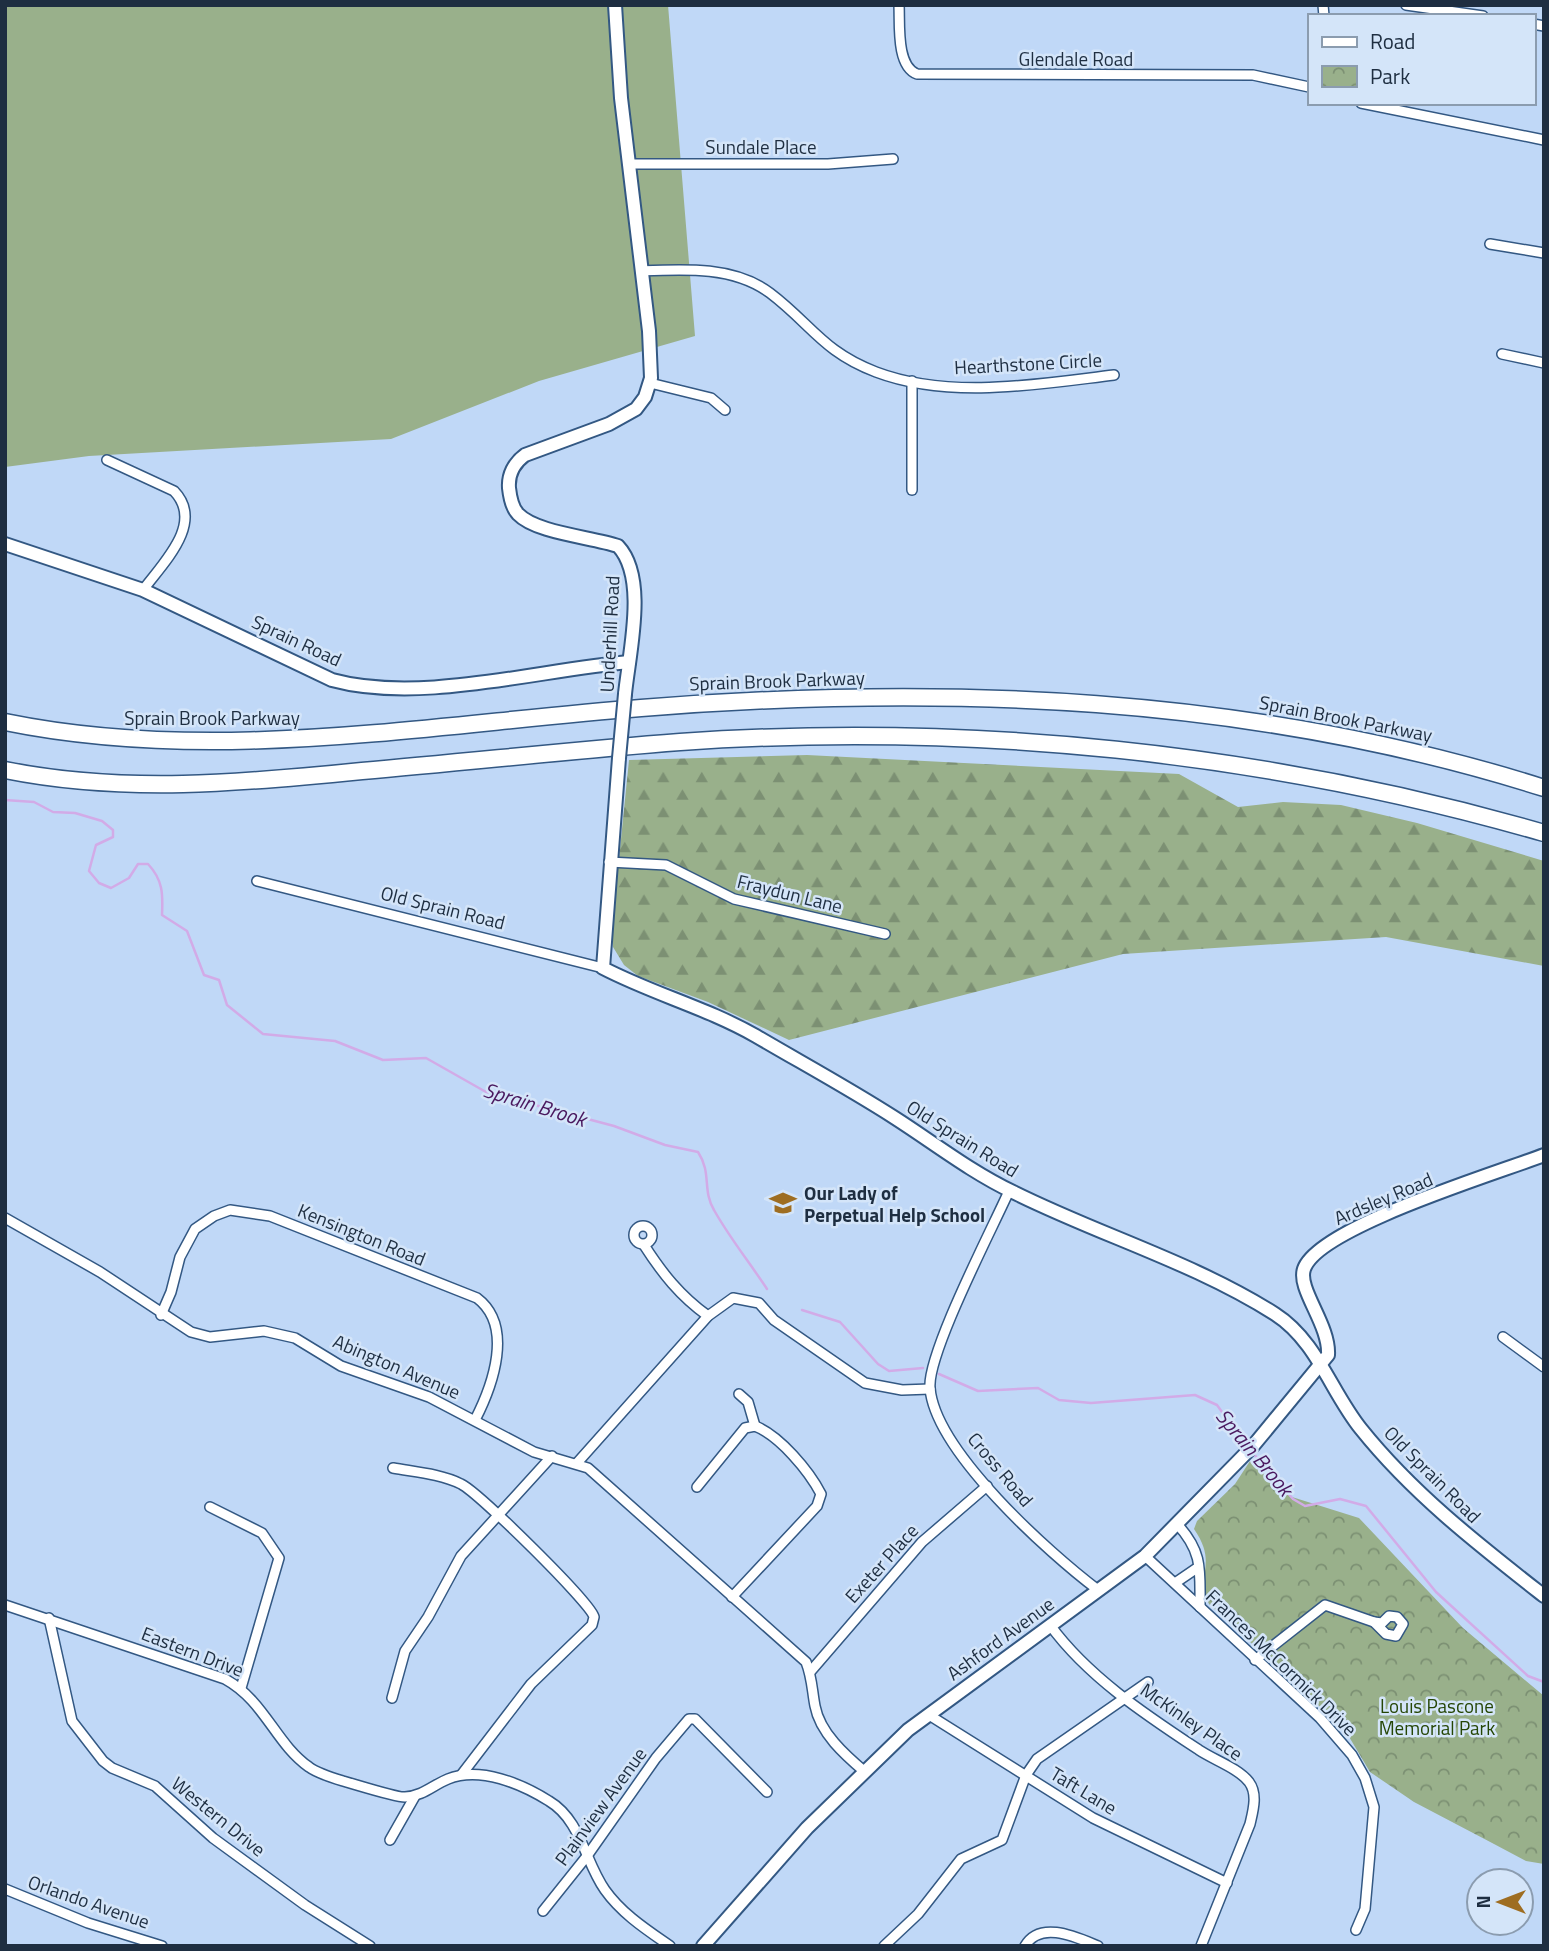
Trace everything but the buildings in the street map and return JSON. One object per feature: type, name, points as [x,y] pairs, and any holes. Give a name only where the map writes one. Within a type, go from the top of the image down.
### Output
[{"type":"highway","name":"Sprain Brook Parkway","points":[[5,722],[122,739],[242,741],[356,734],[740,701],[874,697],[1031,700],[1175,710],[1308,729],[1427,755],[1544,788]]},
{"type":"highway","points":[[5,770],[113,784],[212,785],[698,741],[820,737],[943,738],[1109,749],[1242,766],[1406,797],[1544,833]]},
{"type":"street","points":[[615,5],[629,164],[650,344],[650,383],[711,398],[726,410]]},
{"type":"street","name":"Glendale Road","points":[[899,5],[903,59],[911,72],[917,74],[1253,75],[1308,87]]},
{"type":"street","points":[[1406,5],[1469,14]]},
{"type":"street","points":[[1371,105],[1544,140]]},
{"type":"street","name":"Sundale Place","points":[[629,164],[828,164],[893,159]]},
{"type":"street","points":[[1490,244],[1544,253]]},
{"type":"street","name":"Hearthstone Circle","points":[[641,271],[716,272],[750,282],[770,292],[835,352],[877,372],[912,381],[983,386],[1114,375]]},
{"type":"street","points":[[1502,354],[1544,363]]},
{"type":"street","points":[[912,381],[912,490]]},
{"type":"street","name":"Underhill Road","points":[[603,968],[634,598],[632,567],[618,546],[541,526],[521,516],[512,502],[509,479],[516,461],[525,455],[608,424],[636,409],[645,397],[650,383]]},
{"type":"street","points":[[107,460],[174,491],[181,499],[187,516],[184,532],[143,590]]},
{"type":"street","name":"Sprain Road","points":[[5,544],[143,590],[332,680],[355,686],[432,687],[629,662]]},
{"type":"street","name":"Fraydun Lane","points":[[610,862],[666,865],[734,899],[885,934]]},
{"type":"street","name":"Old Sprain Road","points":[[257,881],[603,968],[642,988],[714,1015],[893,1116],[1009,1191],[1179,1264],[1276,1315],[1302,1338],[1322,1365],[1359,1426],[1393,1465],[1457,1528],[1544,1596]]},
{"type":"street","name":"Ardsley Road","points":[[1322,1365],[1328,1355],[1328,1341],[1303,1278],[1304,1267],[1319,1250],[1367,1221],[1544,1155]]},
{"type":"street","name":"Cross Road","points":[[1009,1191],[935,1356],[930,1389],[937,1414],[962,1456],[987,1486],[1064,1564],[1098,1590]]},
{"type":"street","name":"Kensington Road","points":[[161,1315],[172,1292],[180,1257],[195,1229],[230,1210],[271,1216],[477,1298],[487,1305],[494,1313],[498,1348],[483,1404],[475,1420]]},
{"type":"street","name":"Abington Avenue","points":[[5,1218],[100,1272],[161,1315],[191,1332],[210,1337],[264,1331],[295,1338],[341,1366],[429,1397],[534,1452],[577,1463]]},
{"type":"street","points":[[644,1245],[662,1273],[687,1301],[708,1316]]},
{"type":"street","points":[[865,1772],[841,1751],[819,1718],[806,1662],[588,1468],[577,1463],[708,1316],[733,1298],[759,1303],[774,1320],[865,1383],[902,1390],[930,1389]]},
{"type":"street","points":[[1503,1337],[1544,1367]]},
{"type":"street","name":"Ashford Avenue","points":[[703,1946],[807,1828],[929,1715],[1145,1556],[1249,1450],[1322,1365]]},
{"type":"street","points":[[738,1394],[748,1402],[755,1426]]},
{"type":"street","points":[[697,1487],[745,1428],[755,1426],[774,1437],[815,1482],[821,1494],[817,1506],[732,1597]]},
{"type":"street","points":[[392,1698],[405,1651],[461,1556],[497,1513],[552,1456]]},
{"type":"street","points":[[393,1468],[462,1484],[497,1513],[593,1610],[592,1625],[531,1684],[462,1774]]},
{"type":"street","name":"Exeter Place","points":[[810,1672],[922,1542],[987,1486]]},
{"type":"street","points":[[210,1507],[262,1533],[279,1558],[241,1688]]},
{"type":"street","points":[[1177,1524],[1196,1546],[1200,1607]]},
{"type":"street","name":"Frances McCormick Drive","points":[[1145,1556],[1320,1718],[1352,1755],[1366,1778],[1374,1807],[1372,1842],[1365,1909],[1356,1930]]},
{"type":"street","points":[[1175,1583],[1197,1568]]},
{"type":"street","name":"Eastern Drive","points":[[5,1605],[225,1679],[241,1688],[309,1767],[400,1798],[415,1796]]},
{"type":"street","points":[[1255,1660],[1325,1605],[1374,1622]]},
{"type":"street","name":"Western Drive","points":[[50,1618],[72,1721],[103,1761],[112,1768],[155,1786],[213,1838],[305,1905],[370,1946]]},
{"type":"street","name":"McKinley Place","points":[[1051,1626],[1070,1652],[1127,1698],[1247,1780],[1252,1788],[1254,1806],[1250,1824],[1201,1946]]},
{"type":"street","points":[[884,1946],[918,1914],[961,1859],[1002,1840],[1027,1775],[1037,1759],[1147,1682]]},
{"type":"street","name":"Taft Lane","points":[[929,1715],[1093,1818],[1227,1883]]},
{"type":"street","name":"Plainview Avenue","points":[[543,1911],[587,1856],[684,1722],[695,1720],[767,1792]]},
{"type":"street","points":[[390,1840],[415,1796],[462,1774],[481,1774],[550,1801],[572,1823],[607,1893],[634,1920],[670,1946]]},
{"type":"street","name":"Orlando Avenue","points":[[5,1889],[88,1923],[162,1946]]},
{"type":"street","points":[[1025,1946],[1030,1937],[1044,1932],[1063,1934],[1098,1946]]},
{"type":"green space","points":[[5,5],[668,5],[695,336],[539,381],[391,439],[89,456],[5,467]]},
{"type":"green space","points":[[807,755],[1179,774],[1238,807],[1283,802],[1341,805],[1417,823],[1544,861],[1544,966],[1386,937],[1123,954],[789,1040],[708,1002],[638,976],[624,965],[613,947],[612,928],[629,760]]},
{"type":"green space","name":"Louis Pascone Memorial Park","points":[[1250,1461],[1292,1497],[1359,1518],[1463,1628],[1544,1696],[1544,1864],[1526,1861],[1414,1802],[1370,1772],[1345,1730],[1209,1604],[1204,1585],[1205,1552],[1194,1529],[1197,1521],[1235,1484]]},
{"type":"waterway","name":"Sprain Brook","points":[[5,800],[34,802],[53,812],[75,813],[102,821],[113,830],[113,837],[96,845],[89,871],[99,883],[111,888],[129,878],[138,864],[148,864],[157,876],[161,888],[162,915],[187,931],[204,975],[219,980],[227,1005],[263,1034],[335,1041],[383,1060],[426,1058],[486,1092],[614,1126],[665,1145],[698,1152],[705,1167],[710,1203],[767,1289]]},
{"type":"waterway","name":"Sprain Brook","points":[[802,1310],[840,1322],[878,1364],[889,1371],[923,1368]]},
{"type":"waterway","name":"Sprain Brook","points":[[939,1374],[978,1391],[1038,1388],[1059,1400],[1091,1403],[1195,1395],[1217,1405],[1247,1447]]},
{"type":"waterway","name":"Sprain Brook","points":[[1252,1452],[1293,1499],[1305,1506],[1340,1499],[1366,1506],[1436,1592],[1528,1676],[1544,1682]]},
{"type":"place","name":"Our Lady of Perpetual Help School","points":[[783,1203]]}]
